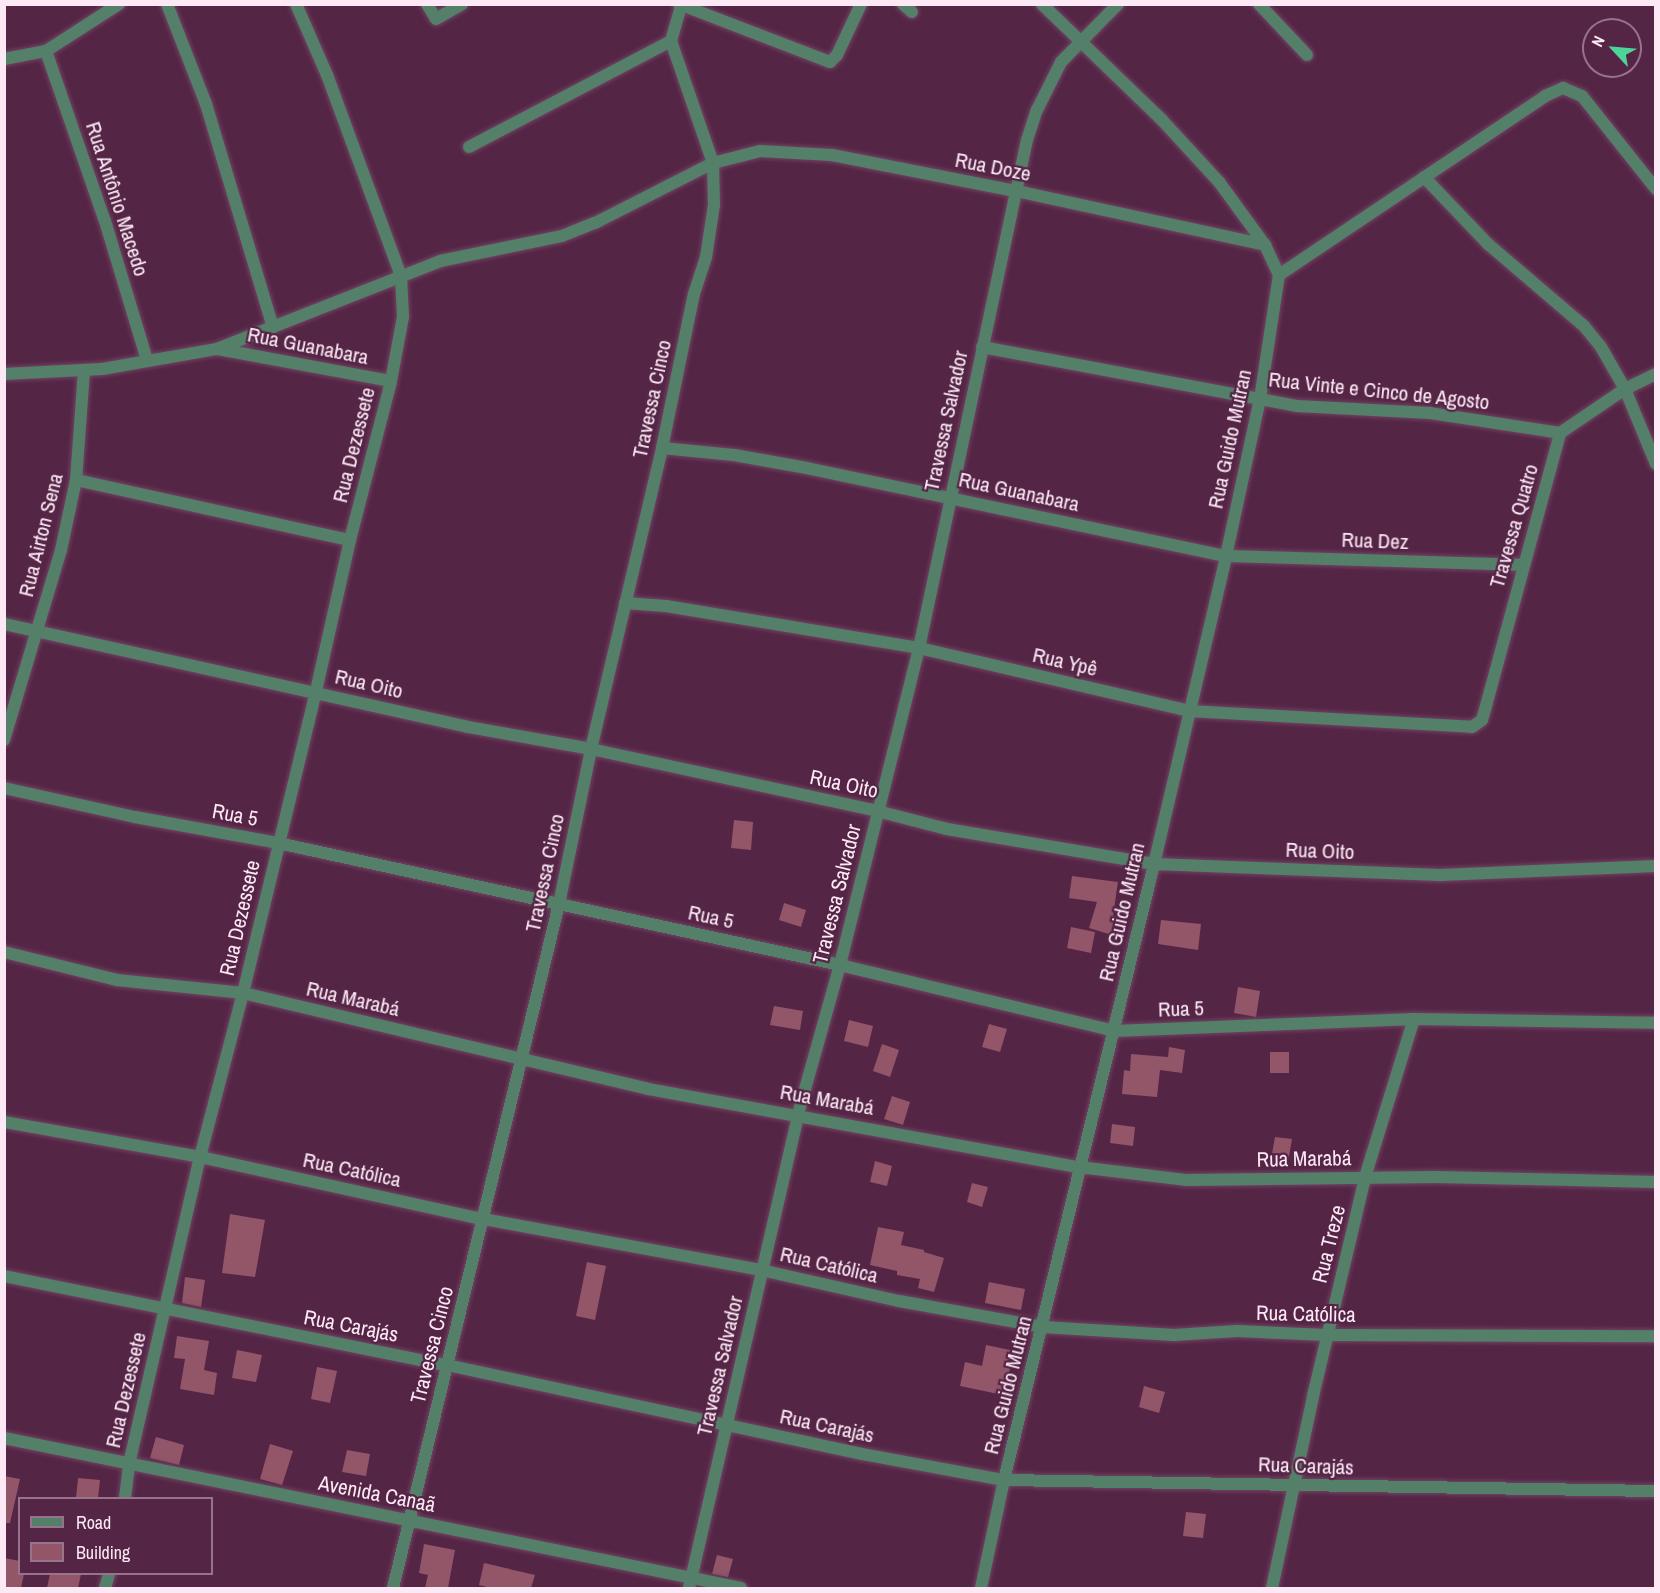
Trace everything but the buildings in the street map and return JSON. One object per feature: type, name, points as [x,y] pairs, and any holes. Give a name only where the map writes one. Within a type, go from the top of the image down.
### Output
[{"type":"street","points":[[4,59],[46,51],[119,4]]},
{"type":"street","points":[[167,4],[206,104],[273,327]]},
{"type":"street","name":"Rua Dezessete","points":[[125,1497],[129,1464],[200,1157],[243,993],[350,540],[391,381],[403,317],[401,276],[327,75],[296,4]]},
{"type":"street","points":[[427,4],[436,19],[462,4]]},
{"type":"street","points":[[469,147],[671,41],[680,6],[830,62],[837,55],[861,4]]},
{"type":"street","points":[[1042,4],[1080,44],[1104,63],[1162,120],[1219,182],[1265,245],[1279,275],[1545,96],[1563,88],[1582,96],[1656,189]]},
{"type":"street","name":"Travessa Salvador","points":[[691,1583],[798,1114],[840,965],[919,648],[1027,140],[1037,110],[1062,62],[1118,4]]},
{"type":"street","points":[[1259,4],[1307,55]]},
{"type":"street","name":"Travessa Cinco","points":[[393,1588],[559,904],[591,749],[662,448],[694,294],[706,257],[714,205],[713,163],[671,41]]},
{"type":"street","name":"Rua Antônio Macedo","points":[[46,51],[105,221],[147,360]]},
{"type":"street","name":"Rua Doze","points":[[217,349],[401,276],[462,255],[524,246],[562,236],[595,223],[713,163],[760,151],[832,154],[1265,245]]},
{"type":"street","points":[[1424,177],[1488,244],[1584,326],[1601,347],[1625,389],[1656,465]]},
{"type":"street","name":"Rua Guido Mutran","points":[[981,1588],[1004,1480],[1043,1327],[1079,1167],[1114,1031],[1226,556],[1260,399],[1279,275]]},
{"type":"street","name":"Rua Vinte e Cinco de Agosto","points":[[982,347],[1297,406],[1430,413],[1560,433]]},
{"type":"street","points":[[4,374],[102,369],[217,349]]},
{"type":"street","name":"Rua Guanabara","points":[[217,349],[391,381]]},
{"type":"street","name":"Rua Airton Sena","points":[[4,741],[61,550],[76,480],[84,370]]},
{"type":"street","points":[[1560,433],[1625,389],[1656,374]]},
{"type":"street","name":"Travessa Quatro","points":[[1486,706],[1522,565],[1560,433]]},
{"type":"street","name":"Rua Guanabara","points":[[662,448],[734,454],[1226,556]]},
{"type":"street","points":[[76,480],[350,540]]},
{"type":"street","name":"Rua Dez","points":[[1226,556],[1522,565]]},
{"type":"street","name":"Rua Ypê","points":[[626,603],[666,606],[919,648],[1189,711],[1472,727],[1482,720],[1486,706]]},
{"type":"street","points":[[4,624],[36,632]]},
{"type":"street","name":"Rua Oito","points":[[36,632],[316,691],[468,727],[591,749],[877,811],[947,829],[1154,864],[1440,875],[1656,866]]},
{"type":"street","name":"Rua 5","points":[[4,788],[135,818],[278,843],[840,965],[1114,1031],[1414,1019],[1656,1023]]},
{"type":"street","name":"Rua Marabá","points":[[4,952],[117,980],[243,993],[648,1089],[798,1114],[1079,1167],[1187,1180],[1365,1177],[1656,1182]]},
{"type":"street","name":"Rua Treze","points":[[1272,1588],[1296,1487],[1327,1335],[1365,1177],[1414,1019]]},
{"type":"street","name":"Rua Católica","points":[[4,1122],[200,1157],[483,1219],[761,1270],[899,1301],[1043,1327],[1174,1335],[1237,1332],[1327,1335],[1656,1336]]},
{"type":"street","name":"Rua Carajás","points":[[4,1276],[1004,1480],[1216,1482],[1296,1487],[1656,1491]]},
{"type":"street","name":"Avenida Canaã","points":[[4,1438],[409,1521],[691,1583],[741,1588]]}]
